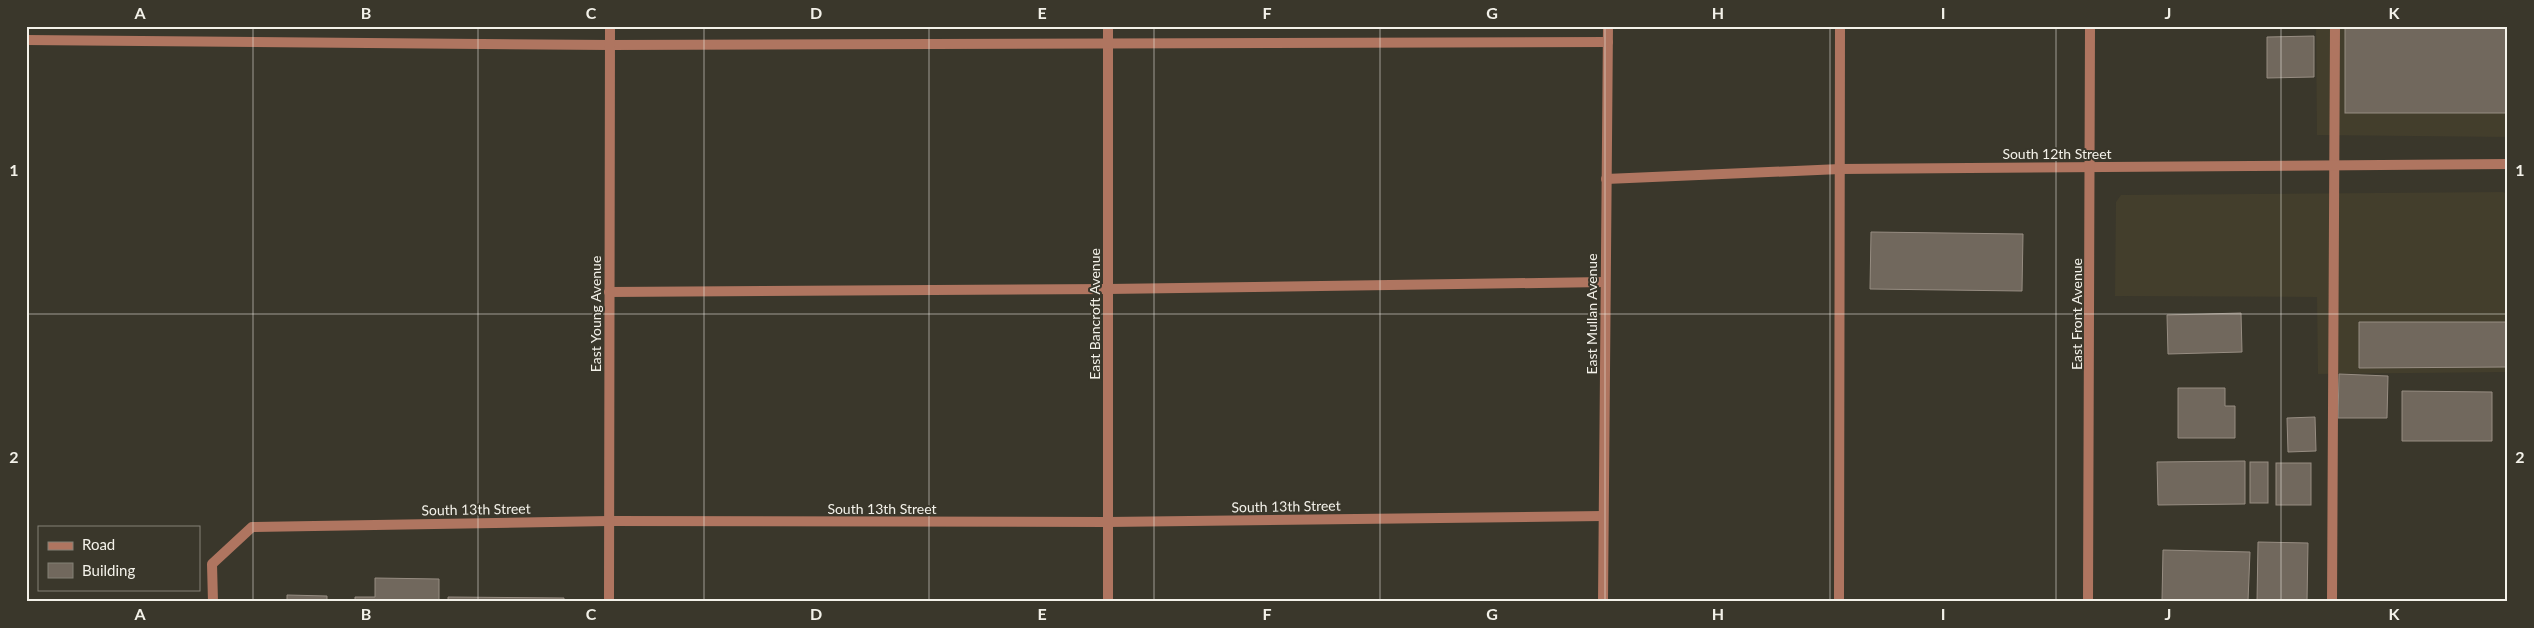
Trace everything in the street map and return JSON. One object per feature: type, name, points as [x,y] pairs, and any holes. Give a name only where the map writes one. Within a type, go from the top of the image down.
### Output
[{"type":"street","name":"East Young Avenue","points":[[608,602],[610,26]]},
{"type":"street","name":"East Bancroft Avenue","points":[[1108,26],[1108,602]]},
{"type":"street","name":"East Mullan Avenue","points":[[1603,602],[1608,26]]},
{"type":"street","points":[[1839,602],[1840,26]]},
{"type":"street","name":"East Front Avenue","points":[[2088,602],[2090,26]]},
{"type":"street","points":[[2332,602],[2335,26]]},
{"type":"street","points":[[26,40],[610,45],[1608,42]]},
{"type":"street","name":"South 12th Street","points":[[1606,179],[1840,169],[2508,164]]},
{"type":"street","points":[[609,292],[1108,289],[1605,282]]},
{"type":"street","name":"South 13th Street","points":[[213,602],[212,564],[252,527],[609,521],[1108,522],[1603,516]]},
{"type":"shaded area","points":[[2316,26],[2508,26],[2508,137],[2317,135]]},
{"type":"shaded area","points":[[2503,192],[2508,194],[2508,372],[2318,374],[2317,297],[2115,296],[2116,202],[2121,195]]},
{"type":"building","points":[[2345,26],[2508,26],[2508,113],[2345,113]]},
{"type":"building","points":[[2314,36],[2314,77],[2267,78],[2267,37]]},
{"type":"building","points":[[1871,232],[2023,234],[2022,291],[1870,289]]},
{"type":"building","points":[[2241,313],[2242,352],[2168,354],[2167,315]]},
{"type":"building","points":[[2359,322],[2507,322],[2507,367],[2359,368]]},
{"type":"building","points":[[2339,374],[2388,376],[2387,418],[2338,418]]},
{"type":"building","points":[[2178,388],[2225,388],[2225,406],[2235,406],[2235,438],[2178,438]]},
{"type":"building","points":[[2402,391],[2492,392],[2492,441],[2402,441]]},
{"type":"building","points":[[2315,417],[2316,451],[2288,452],[2287,418]]},
{"type":"building","points":[[2245,461],[2245,504],[2158,505],[2157,462]]},
{"type":"building","points":[[2250,462],[2268,462],[2268,503],[2250,503]]},
{"type":"building","points":[[2276,463],[2311,463],[2311,505],[2276,505]]},
{"type":"building","points":[[2258,542],[2308,543],[2307,602],[2257,602]]},
{"type":"building","points":[[2163,550],[2250,552],[2248,601],[2162,600]]},
{"type":"building","points":[[375,578],[439,579],[439,602],[355,602],[355,597],[375,597]]},
{"type":"building","points":[[287,595],[327,596],[327,602],[287,602]]},
{"type":"building","points":[[448,597],[564,598],[564,602],[448,602]]}]
